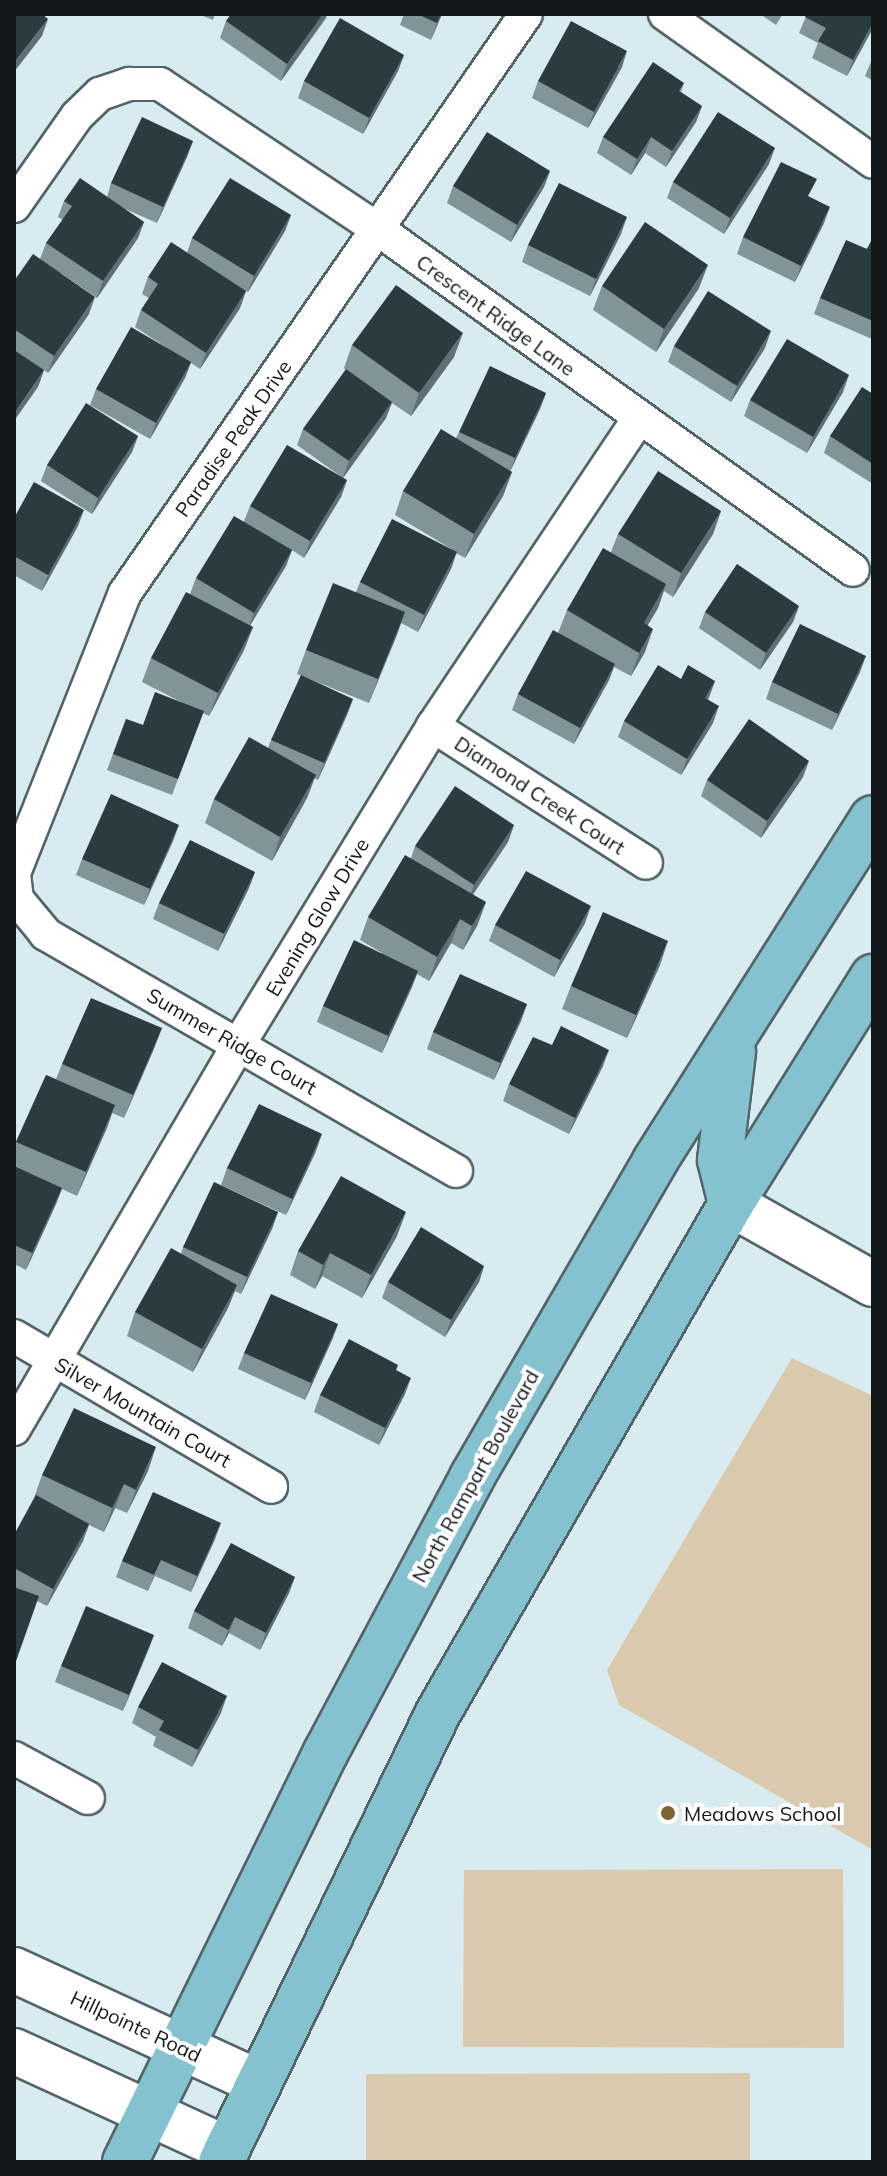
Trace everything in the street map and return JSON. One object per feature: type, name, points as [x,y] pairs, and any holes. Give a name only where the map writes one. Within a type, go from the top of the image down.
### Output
[{"type":"main road","name":"North Rampart Boulevard","points":[[125,2162],[179,2047],[472,1477],[655,1161],[873,818]]},
{"type":"main road","points":[[224,2156],[257,2082],[438,1713],[731,1204],[873,977]]},
{"type":"main road","points":[[731,1204],[720,1160],[736,1034]]},
{"type":"street","name":"Paradise Peak Drive","points":[[17,899],[14,873],[125,593],[526,14]]},
{"type":"street","points":[[665,14],[873,162]]},
{"type":"street","name":"Crescent Ridge Lane","points":[[14,206],[77,116],[100,94],[129,84],[160,84],[379,230],[853,570]]},
{"type":"street","name":"Evening Glow Drive","points":[[14,1429],[239,1044],[433,726],[639,418]]},
{"type":"street","name":"Diamond Creek Court","points":[[433,726],[646,863]]},
{"type":"street","name":"Summer Ridge Court","points":[[17,899],[46,934],[456,1171]]},
{"type":"street","points":[[731,1204],[873,1284]]},
{"type":"street","name":"Silver Mountain Court","points":[[14,1336],[271,1487]]},
{"type":"street","points":[[14,1758],[88,1798]]},
{"type":"street","name":"Hillpointe Road","points":[[14,1970],[257,2082]]},
{"type":"street","points":[[14,2051],[147,2113],[224,2156]]},
{"type":"shaded area","points":[[792,1358],[873,1396],[873,1850],[619,1705],[607,1670]]},
{"type":"shaded area","points":[[843,1869],[844,2048],[463,2047],[464,1870]]},
{"type":"shaded area","points":[[750,2073],[750,2162],[366,2162],[366,2074]]},
{"type":"building","points":[[14,14],[42,14],[48,19],[14,63]]},
{"type":"building","points":[[231,14],[323,14],[287,64],[226,21]]},
{"type":"building","points":[[417,14],[441,14],[437,23]]},
{"type":"building","points":[[807,14],[873,14],[873,22],[853,60],[818,41],[826,28],[805,17]]},
{"type":"building","points":[[340,18],[404,55],[369,118],[304,81]]},
{"type":"building","points":[[571,21],[627,51],[594,112],[538,81]]},
{"type":"building","points":[[653,62],[684,83],[679,91],[702,106],[672,151],[651,137],[637,159],[603,137]]},
{"type":"building","points":[[718,112],[775,148],[730,218],[673,182]]},
{"type":"building","points":[[142,117],[193,141],[163,207],[111,183]]},
{"type":"building","points":[[487,132],[550,171],[517,225],[453,186]]},
{"type":"building","points":[[781,162],[817,179],[808,196],[830,207],[801,266],[743,237]]},
{"type":"building","points":[[80,178],[144,222],[103,281],[46,243],[72,206],[64,201]]},
{"type":"building","points":[[230,178],[291,215],[254,276],[192,238]]},
{"type":"building","points":[[559,183],[627,217],[596,279],[528,245]]},
{"type":"building","points":[[645,222],[708,265],[664,329],[602,286]]},
{"type":"building","points":[[846,240],[867,249],[873,242],[873,321],[820,298]]},
{"type":"building","points":[[171,242],[246,291],[206,353],[141,310],[158,284],[148,277]]},
{"type":"building","points":[[33,254],[95,297],[54,356],[14,329],[14,281]]},
{"type":"building","points":[[396,285],[463,333],[419,393],[352,345]]},
{"type":"building","points":[[708,291],[771,331],[737,386],[674,346]]},
{"type":"building","points":[[131,327],[191,362],[156,423],[96,389]]},
{"type":"building","points":[[787,339],[849,375],[813,437],[750,400]]},
{"type":"building","points":[[14,350],[44,370],[14,414]]},
{"type":"building","points":[[490,366],[546,393],[515,458],[459,432]]},
{"type":"building","points":[[346,369],[392,402],[349,461],[303,429]]},
{"type":"building","points":[[862,387],[873,394],[873,464],[830,436]]},
{"type":"building","points":[[86,403],[138,436],[98,498],[47,465]]},
{"type":"building","points":[[441,429],[512,472],[474,534],[403,491]]},
{"type":"building","points":[[287,445],[347,480],[310,541],[250,506]]},
{"type":"building","points":[[658,471],[721,511],[681,573],[618,534]]},
{"type":"building","points":[[34,482],[84,510],[48,575],[14,556],[14,518]]},
{"type":"building","points":[[234,516],[292,550],[254,613],[196,578]]},
{"type":"building","points":[[392,519],[457,552],[424,615],[360,582]]},
{"type":"building","points":[[603,548],[666,584],[644,623],[653,629],[639,653],[567,610]]},
{"type":"building","points":[[737,564],[799,606],[766,653],[705,612]]},
{"type":"building","points":[[333,583],[405,612],[378,679],[306,650]]},
{"type":"building","points":[[186,592],[253,627],[218,693],[151,658]]},
{"type":"building","points":[[800,624],[866,656],[838,714],[772,682]]},
{"type":"building","points":[[553,630],[615,664],[580,728],[518,694]]},
{"type":"building","points":[[658,665],[681,679],[688,665],[715,681],[705,698],[719,706],[687,759],[624,721]]},
{"type":"building","points":[[301,675],[353,699],[324,763],[271,740]]},
{"type":"building","points":[[155,692],[204,711],[178,779],[113,754],[126,719],[143,725]]},
{"type":"building","points":[[749,719],[809,761],[767,821],[707,780]]},
{"type":"building","points":[[249,737],[316,775],[280,837],[214,799]]},
{"type":"building","points":[[455,786],[514,825],[474,885],[415,846]]},
{"type":"building","points":[[111,794],[179,825],[150,889],[82,859]]},
{"type":"building","points":[[190,840],[255,872],[224,934],[159,903]]},
{"type":"building","points":[[405,855],[486,902],[472,926],[460,919],[437,957],[368,917]]},
{"type":"building","points":[[526,871],[591,906],[560,960],[495,925]]},
{"type":"building","points":[[603,912],[668,941],[636,1015],[571,986]]},
{"type":"building","points":[[354,940],[418,971],[388,1036],[323,1006]]},
{"type":"building","points":[[460,974],[527,1004],[500,1063],[433,1032]]},
{"type":"building","points":[[91,998],[162,1028],[133,1095],[62,1064]]},
{"type":"building","points":[[561,1026],[609,1050],[575,1118],[509,1084],[533,1037],[552,1045]]},
{"type":"building","points":[[46,1075],[115,1105],[86,1172],[16,1142]]},
{"type":"building","points":[[259,1104],[322,1134],[292,1199],[227,1168]]},
{"type":"building","points":[[14,1166],[62,1188],[32,1253],[14,1245]]},
{"type":"building","points":[[341,1176],[406,1212],[371,1275],[330,1253],[323,1265],[298,1251]]},
{"type":"building","points":[[214,1182],[278,1212],[247,1277],[183,1247]]},
{"type":"building","points":[[421,1227],[484,1266],[451,1320],[388,1282]]},
{"type":"building","points":[[171,1248],[237,1285],[202,1349],[135,1312]]},
{"type":"building","points":[[271,1294],[338,1324],[311,1383],[244,1353]]},
{"type":"building","points":[[349,1339],[398,1365],[396,1370],[411,1378],[385,1428],[320,1395]]},
{"type":"building","points":[[74,1408],[156,1447],[136,1490],[124,1484],[112,1508],[42,1475]]},
{"type":"building","points":[[153,1492],[221,1523],[197,1576],[161,1560],[154,1575],[122,1561]]},
{"type":"building","points":[[36,1495],[89,1524],[53,1589],[14,1568],[14,1535]]},
{"type":"building","points":[[231,1543],[295,1577],[266,1633],[235,1617],[228,1630],[194,1611]]},
{"type":"building","points":[[14,1587],[39,1596],[15,1664],[14,1663]]},
{"type":"building","points":[[86,1606],[154,1635],[129,1695],[61,1666]]},
{"type":"building","points":[[162,1662],[227,1696],[198,1750],[159,1730],[164,1721],[138,1707]]},
{"type":"place","name":"Meadows School","points":[[668,1813]]}]
